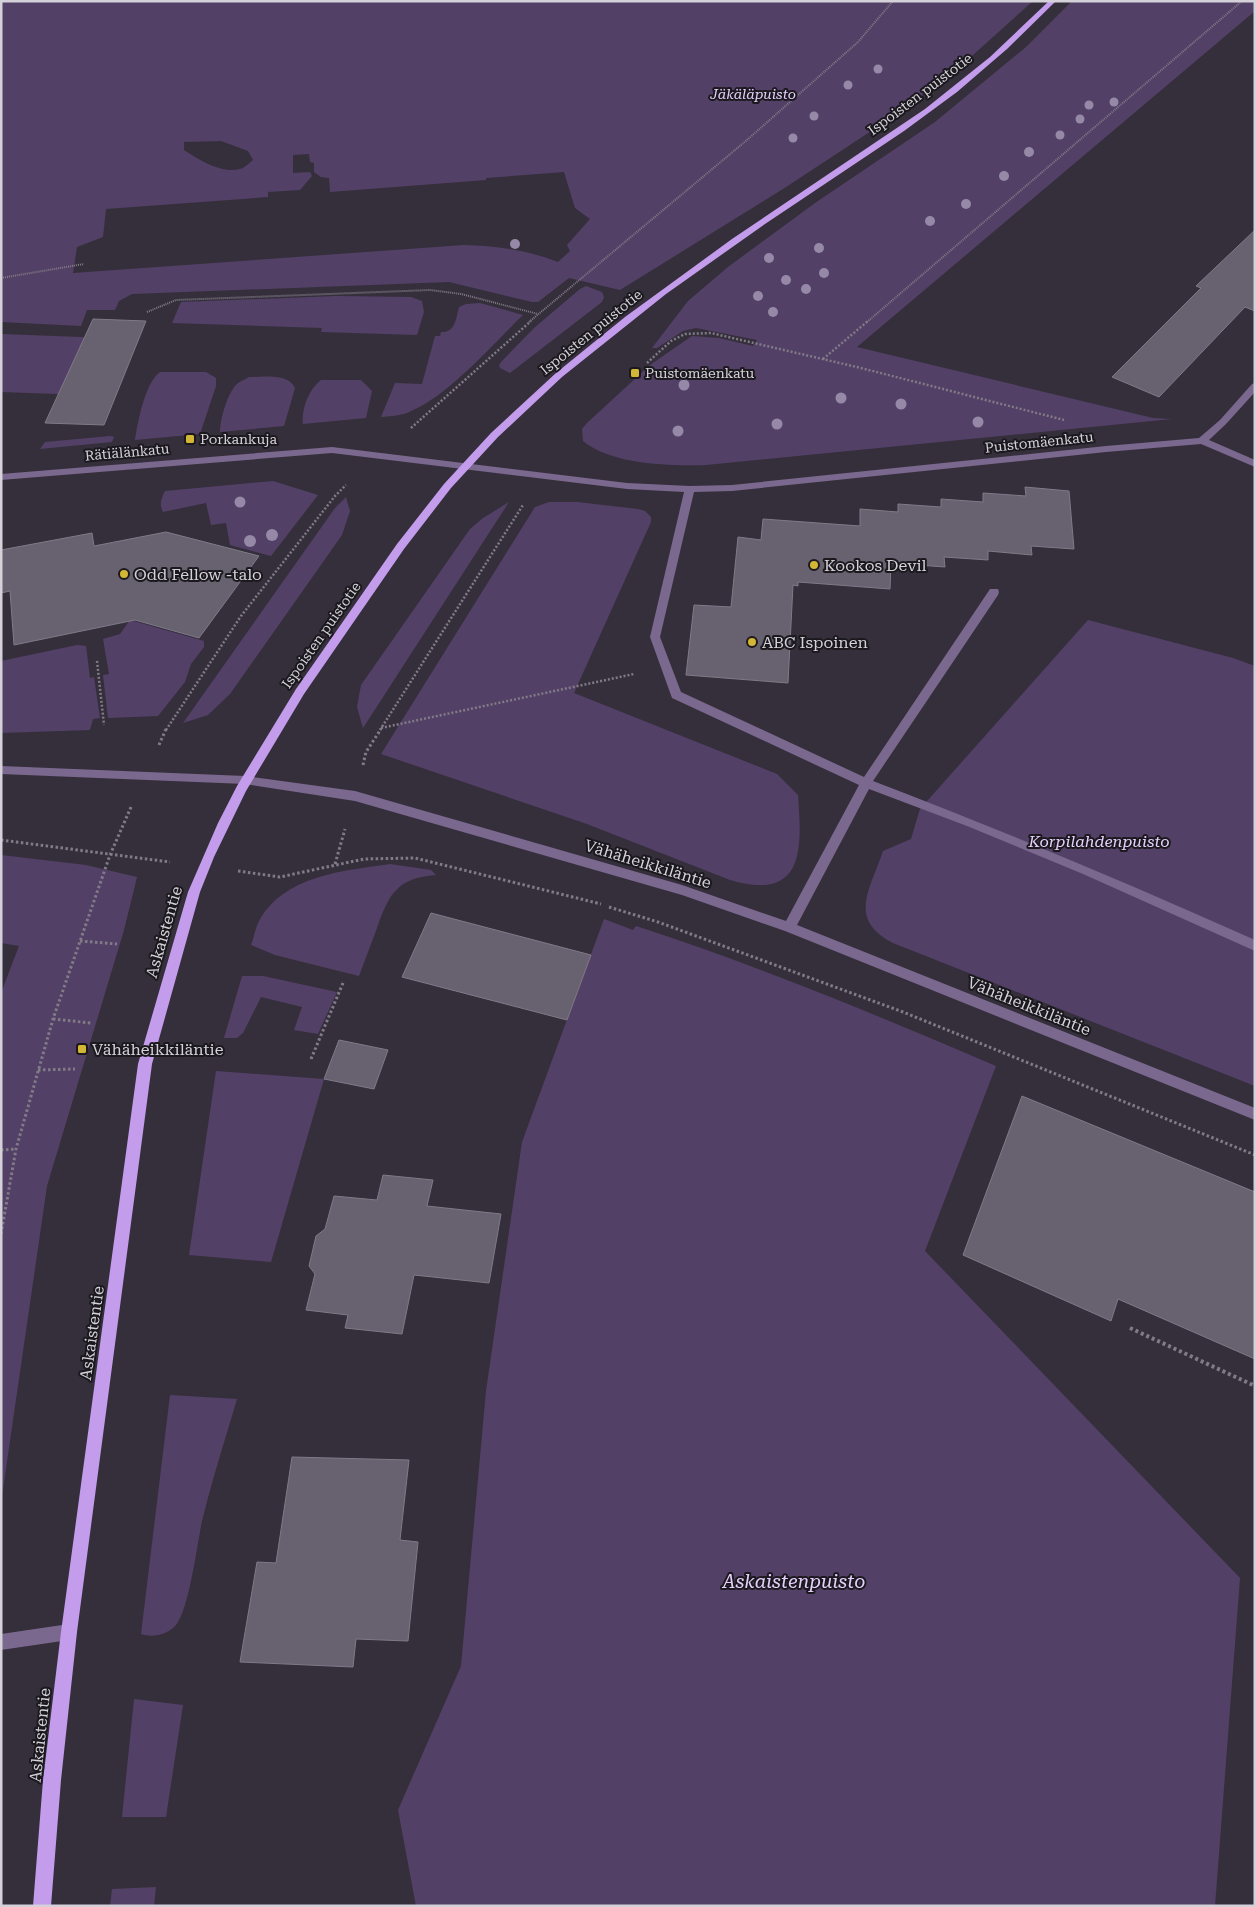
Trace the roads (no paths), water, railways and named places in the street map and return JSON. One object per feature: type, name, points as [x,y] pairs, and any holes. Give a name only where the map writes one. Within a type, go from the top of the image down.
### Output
[{"type":"main road","name":"Ispoisten puistotie","points":[[245,780],[317,664],[424,513],[464,467],[503,428],[600,342],[736,240],[908,124],[954,90],[1004,48],[1052,1]]},
{"type":"main road","name":"Askaistentie","points":[[42,1906],[52,1780],[69,1632],[145,1064],[194,892],[204,866],[245,780]]},
{"type":"street","points":[[1202,441],[1223,422],[1255,386]]},
{"type":"street","name":"Puistomäenkatu","points":[[464,467],[627,486],[690,489],[732,488],[1106,449],[1202,441],[1255,464]]},
{"type":"street","name":"Rätiälänkatu","points":[[1,477],[332,450],[464,467]]},
{"type":"street","points":[[690,489],[655,637],[676,695],[866,783],[1078,867],[1255,946]]},
{"type":"street","points":[[788,927],[866,783],[994,592]]},
{"type":"street","name":"Vähäheikkiläntie","points":[[1,770],[245,780],[355,796],[682,890],[788,927],[1255,1114]]},
{"type":"street","points":[[1,1642],[69,1632]]},
{"type":"place","name":"Puistomäenkatu","points":[[635,373]]},
{"type":"place","name":"Porkankuja","points":[[190,439]]},
{"type":"place","name":"Kookos Devil","points":[[814,565]]},
{"type":"place","name":"Odd Fellow -talo","points":[[124,574]]},
{"type":"place","name":"ABC Ispoinen","points":[[752,642]]},
{"type":"place","name":"Vähäheikkiläntie","points":[[82,1049]]},
{"type":"park label","name":"Jäkäläpuisto","points":[[753,94]]},
{"type":"park label","name":"Korpilahdenpuisto","points":[[1099,841]]},
{"type":"park label","name":"Askaistenpuisto","points":[[794,1581]]}]
